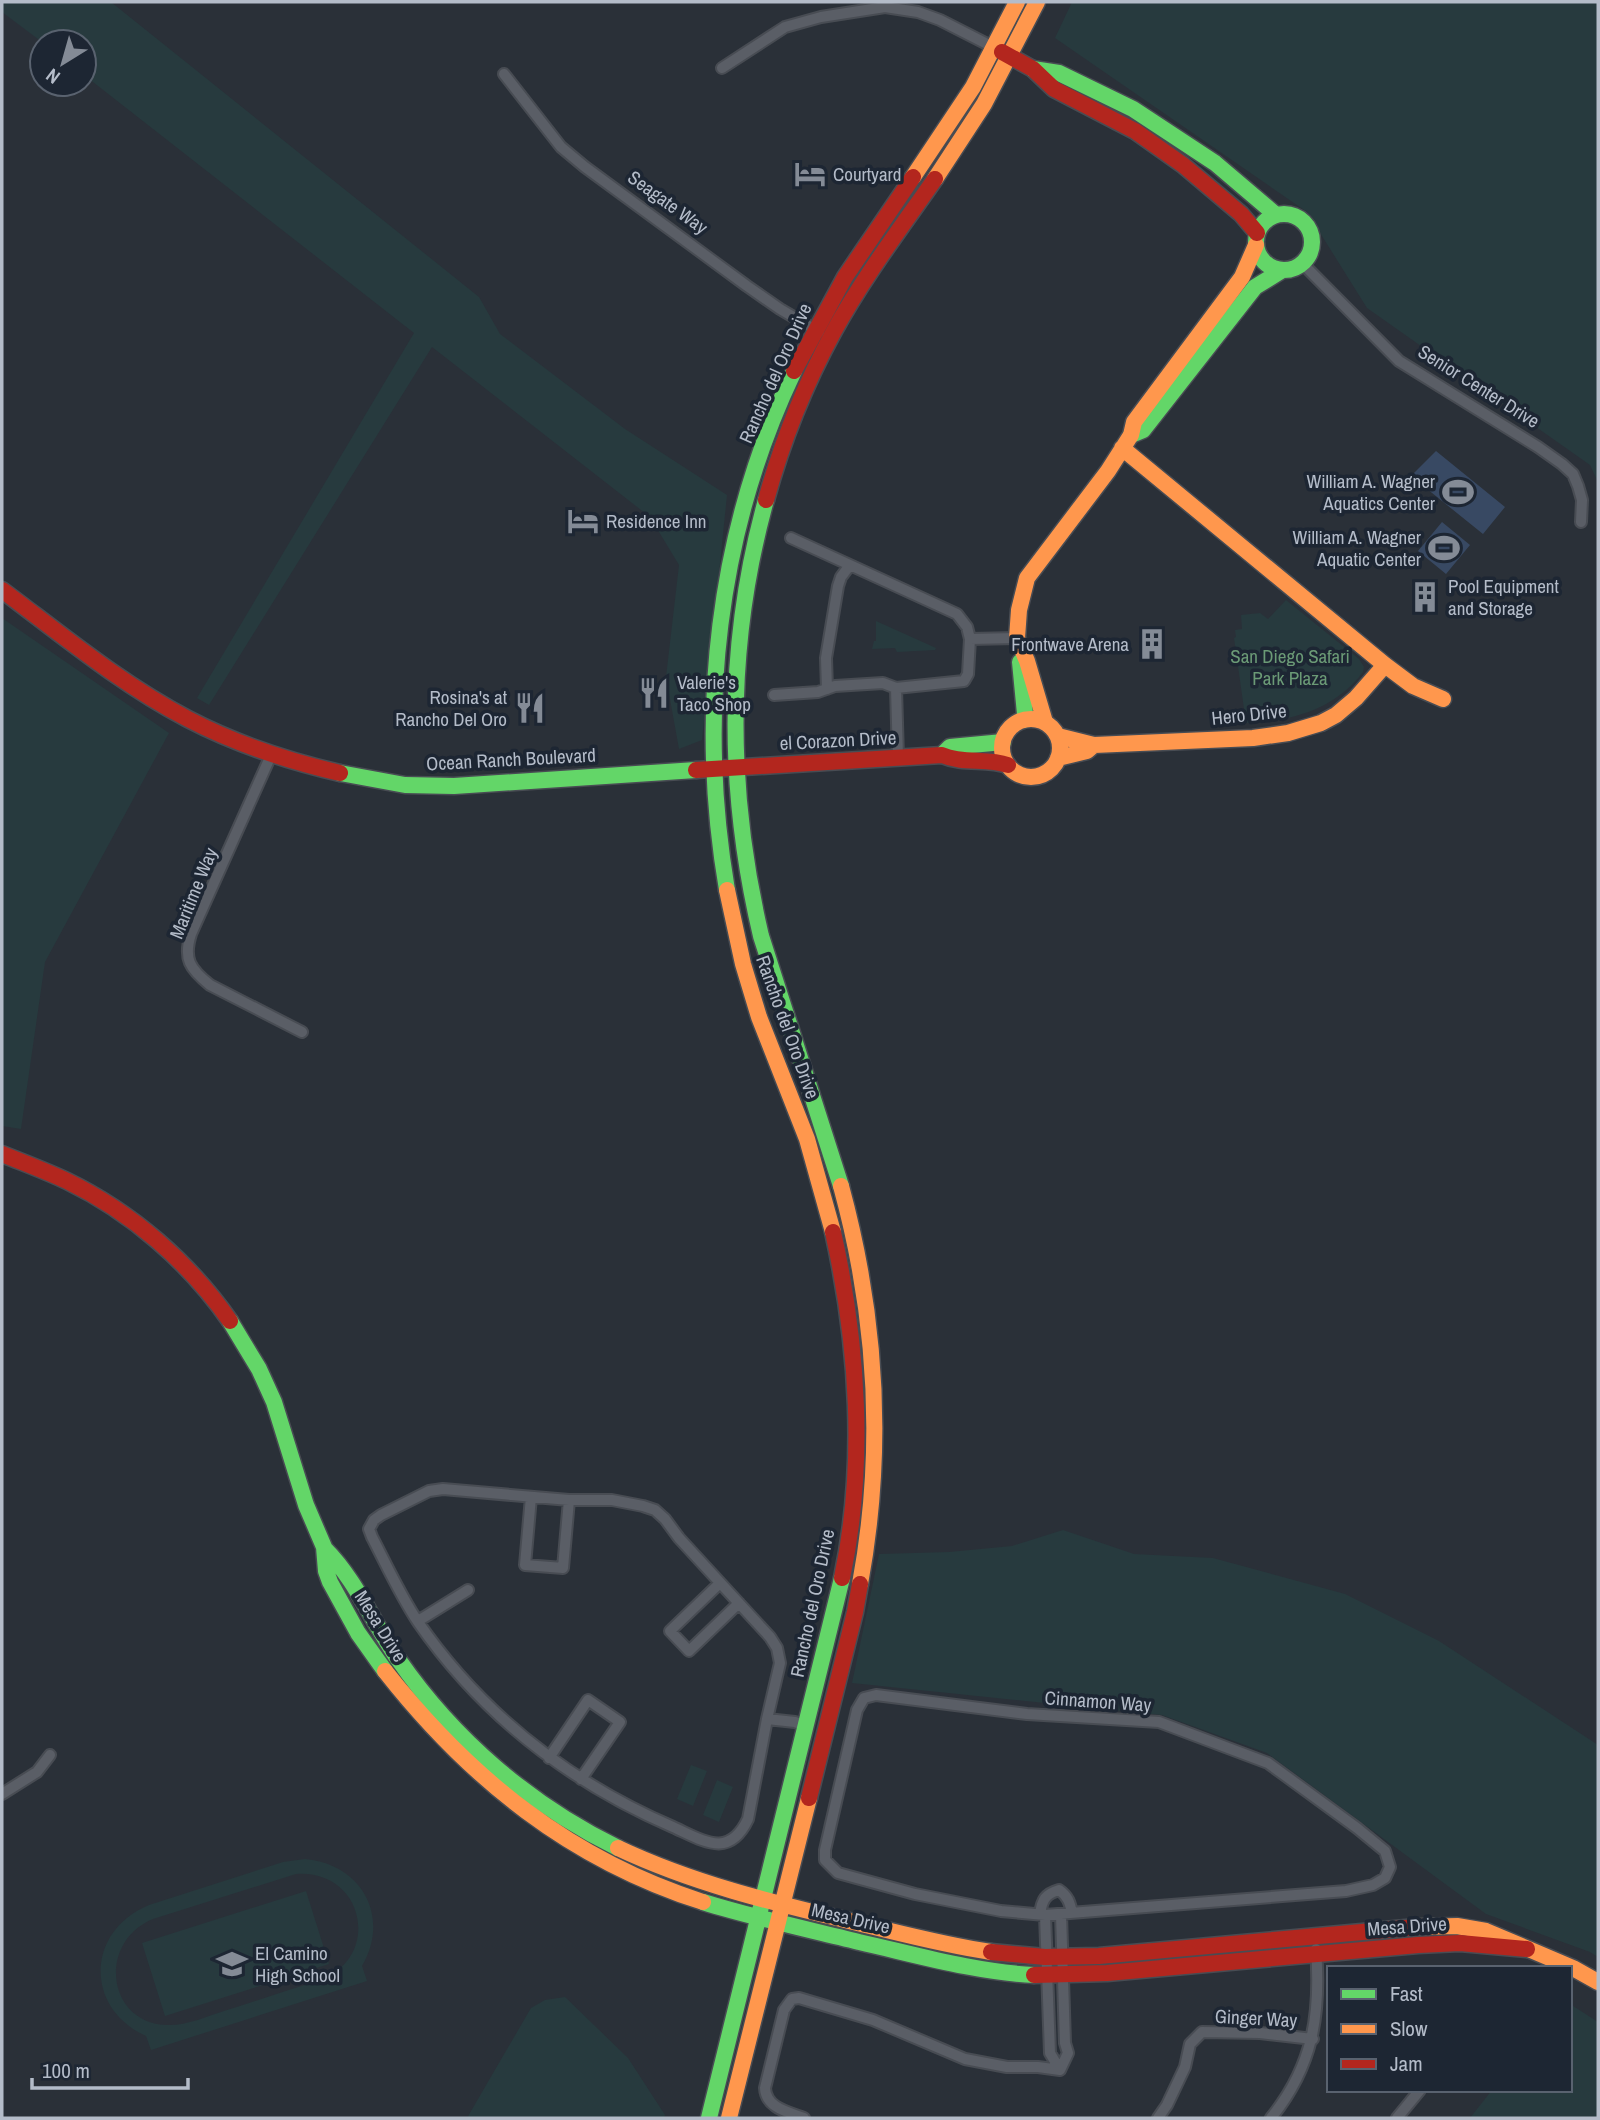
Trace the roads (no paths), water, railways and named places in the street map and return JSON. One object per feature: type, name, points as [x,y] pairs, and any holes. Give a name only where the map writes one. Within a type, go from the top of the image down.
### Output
[{"type":"main road","name":"Rancho del Oro Drive","points":[[709,2118],[847,1550],[856,1418],[854,1361],[841,1267],[817,1170],[758,1016],[737,941],[718,840],[713,769],[713,707],[716,661],[728,578],[748,494],[776,414],[815,330],[845,277],[958,112],[1017,2]]},
{"type":"main road","name":"Rancho del Oro Drive","points":[[729,2118],[860,1590],[873,1501],[876,1412],[871,1333],[847,1207],[757,919],[742,829],[737,767],[735,711],[740,624],[753,548],[780,454],[819,361],[861,287],[965,134],[1037,2]]},
{"type":"main road","points":[[993,47],[1033,69],[1054,89],[1135,131],[1183,165],[1241,214],[1257,239],[1262,260],[1274,269],[1282,271]]},
{"type":"main road","points":[[1033,69],[1059,73],[1133,109],[1215,163],[1276,215]]},
{"type":"main road","points":[[1023,720],[1025,713],[1019,610],[1027,578],[1108,471],[1127,442],[1134,422],[1242,277],[1264,222],[1276,215],[1285,214],[1303,220],[1310,228],[1313,238],[1309,257],[1297,268],[1282,271],[1255,286],[1143,430],[1127,442]]},
{"type":"main road","points":[[1127,442],[1385,665],[1413,686],[1443,699]]},
{"type":"main road","name":"Ocean Ranch Boulevard","points":[[2,590],[149,696],[214,732],[272,754],[390,783],[486,786],[611,774],[737,767]]},
{"type":"main road","points":[[1020,644],[1045,722]]},
{"type":"main road","name":"Hero Drive","points":[[1058,736],[1094,745],[1247,738],[1294,732],[1336,715],[1353,701],[1385,665]]},
{"type":"main road","points":[[1038,719],[1045,722],[1058,736],[1058,758],[1049,771],[1037,776],[1022,775],[1008,765],[1004,758],[1003,742],[1010,728],[1023,720],[1038,719]]},
{"type":"main road","name":"el Corazon Drive","points":[[942,755],[950,747],[1003,742]]},
{"type":"main road","name":"Hero Drive","points":[[1058,758],[1087,751],[1094,745]]},
{"type":"main road","name":"el Corazon Drive","points":[[737,767],[942,755],[951,760],[1000,762],[1008,765]]},
{"type":"main road","name":"Mesa Drive","points":[[2,1154],[53,1174],[106,1203],[153,1237],[207,1290],[260,1370],[282,1425],[308,1510],[325,1549],[326,1572],[360,1636],[425,1722],[478,1776],[554,1833],[600,1859],[685,1896],[778,1922],[990,1971],[1056,1975],[1460,1943],[1527,1949]]},
{"type":"main road","name":"Mesa Drive","points":[[325,1549],[341,1564],[402,1664],[430,1699],[489,1762],[536,1798],[605,1841],[696,1881],[955,1947],[1003,1954],[1055,1957],[1449,1926],[1496,1933],[1568,1966]]},
{"type":"main road","points":[[823,1655],[817,1713],[819,1725],[825,1728]]},
{"type":"main road","points":[[806,1726],[813,1739],[814,1774]]},
{"type":"main road","name":"Mesa Drive","points":[[1572,1968],[1598,1982]]},
{"type":"street","points":[[722,68],[785,27],[821,17],[885,7],[918,12],[940,20],[993,47]]},
{"type":"street","name":"Seagate Way","points":[[504,74],[561,147],[585,167],[747,286],[831,338]]},
{"type":"street","name":"Senior Center Drive","points":[[1303,264],[1399,361],[1538,447],[1573,474],[1582,500],[1581,522]]},
{"type":"street","points":[[774,695],[818,692],[835,685],[883,683],[896,688],[964,681],[968,674],[970,639],[967,627],[957,614],[791,538]]},
{"type":"street","points":[[827,689],[826,658],[838,586],[850,565]]},
{"type":"street","points":[[970,639],[1020,644]]},
{"type":"street","points":[[896,688],[898,758]]},
{"type":"street","name":"Maritime Way","points":[[272,754],[187,948],[190,964],[210,985],[302,1032]]},
{"type":"street","points":[[443,1489],[531,1497],[612,1500],[655,1510],[771,1637],[780,1663],[766,1719],[748,1819],[742,1832],[733,1840],[720,1845],[705,1842],[637,1812],[549,1758],[516,1732],[471,1688],[418,1621],[369,1530],[374,1520],[429,1491],[443,1489]]},
{"type":"street","points":[[531,1497],[525,1565],[562,1568],[569,1500]]},
{"type":"street","points":[[720,1583],[670,1631],[689,1651],[739,1603]]},
{"type":"street","points":[[418,1621],[468,1590]]},
{"type":"street","name":"Cinnamon Way","points":[[876,1695],[1027,1714],[1158,1722],[1268,1763],[1385,1851],[1390,1867],[1385,1878],[1373,1885],[1346,1891],[1066,1914],[1001,1911],[915,1895],[838,1873],[825,1860],[857,1710],[864,1698],[876,1695]]},
{"type":"street","points":[[549,1758],[588,1700],[620,1722],[581,1779]]},
{"type":"street","points":[[766,1719],[806,1726]]},
{"type":"street","points":[[2,1794],[37,1772],[50,1755]]},
{"type":"street","points":[[804,2118],[777,2108],[765,2095],[784,2010],[792,1999],[799,1998],[873,2020],[965,2059],[1007,2067],[1060,2070],[1068,2053],[1055,1957],[1041,1903],[1045,1897],[1059,1890],[1070,1902],[1055,1957]]},
{"type":"street","points":[[1271,2118],[1287,2099],[1306,2062],[1313,2039],[1318,1999],[1315,1936]]},
{"type":"street","name":"Ginger Way","points":[[1317,2017],[1327,2020]]},
{"type":"street","name":"Ginger Way","points":[[1158,2118],[1185,2067],[1190,2044],[1202,2032],[1260,2033],[1313,2039]]},
{"type":"street","points":[[1397,2118],[1418,2092]]},
{"type":"water","name":"William A. Wagner Aquatics Center","points":[[1436,451],[1505,507],[1483,534],[1411,476]]},
{"type":"water","name":"William A. Wagner Aquatic Center","points":[[1442,522],[1470,545],[1446,574],[1418,551]]},
{"type":"place","name":"Courtyard","points":[[810,174]]},
{"type":"place","name":"William A. Wagner Aquatics Center","points":[[1458,492]]},
{"type":"place","name":"Residence Inn","points":[[583,521]]},
{"type":"place","name":"William A. Wagner Aquatic Center","points":[[1444,548]]},
{"type":"place","name":"Pool Equipment and Storage","points":[[1425,597]]},
{"type":"place","name":"Frontwave Arena","points":[[1152,644]]},
{"type":"place","name":"Valerie's Taco Shop","points":[[654,693]]},
{"type":"place","name":"Rosina's at Rancho Del Oro","points":[[530,708]]},
{"type":"place","name":"El Camino High School","points":[[232,1964]]},
{"type":"park label","name":"San Diego Safari Park Plaza","points":[[1290,667]]}]
